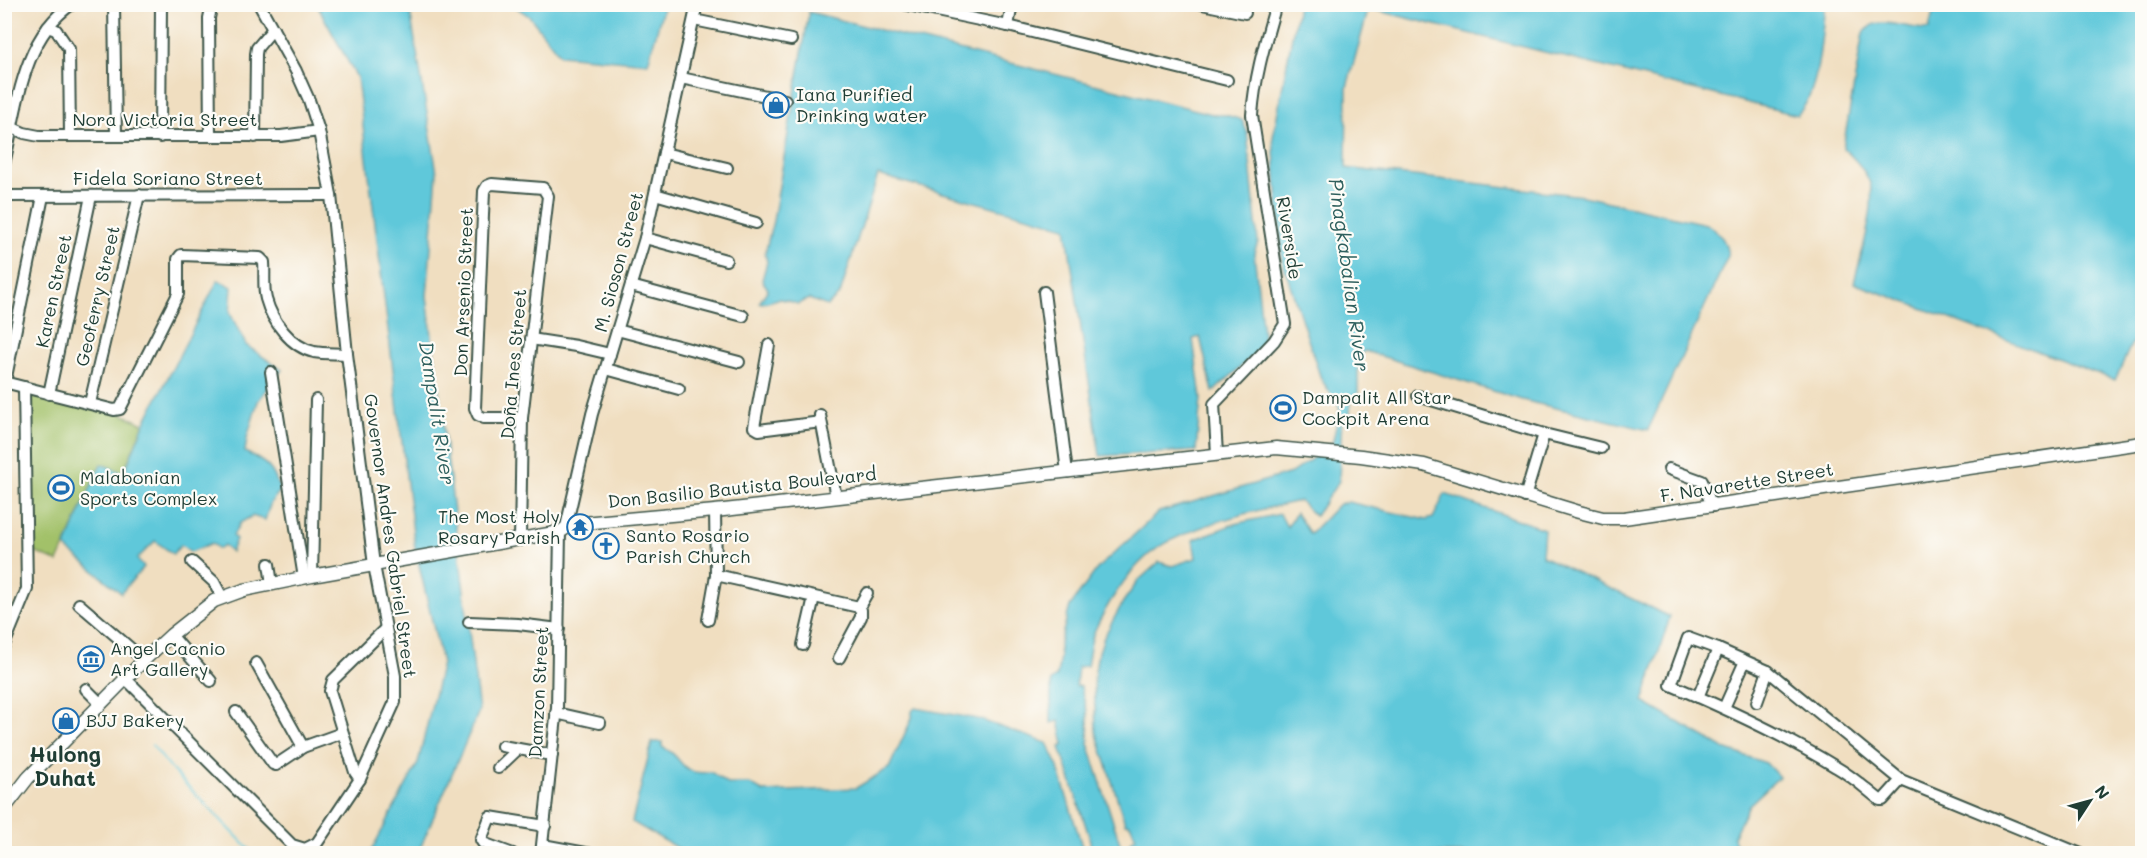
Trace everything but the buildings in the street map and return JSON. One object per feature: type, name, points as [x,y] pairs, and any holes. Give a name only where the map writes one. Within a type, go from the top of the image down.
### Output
[{"type":"main road","name":"F. Navarette Street","points":[[1361,456],[1424,465],[1525,497],[1603,518],[1624,518],[2142,443]]},
{"type":"main road","name":"Don Basilio Bautista Boulevard","points":[[4,809],[28,778],[144,660],[171,635],[222,597],[308,577],[520,540],[563,530],[572,524],[715,511],[1276,448],[1361,456]]},
{"type":"street","points":[[4,164],[26,69],[34,50],[48,27],[62,11],[72,4]]},
{"type":"street","points":[[114,4],[116,136]]},
{"type":"street","points":[[160,137],[161,4]]},
{"type":"street","points":[[210,136],[208,18],[212,4]]},
{"type":"street","name":"Governor Andres Gabriel Street","points":[[126,679],[265,820],[296,848],[305,849],[316,843],[360,779],[394,702],[395,676],[374,565],[347,354],[331,195],[319,131],[309,99],[296,71],[259,4]]},
{"type":"street","name":"M. Sioson Street","points":[[563,530],[592,414],[645,238],[697,4]]},
{"type":"street","points":[[903,4],[1008,26],[1227,80]]},
{"type":"street","points":[[1008,26],[1012,4]]},
{"type":"street","points":[[1202,4],[1245,13]]},
{"type":"street","name":"Riverside","points":[[1217,454],[1214,405],[1274,341],[1285,324],[1252,115],[1258,64],[1276,4]]},
{"type":"street","points":[[693,20],[791,40]]},
{"type":"street","points":[[48,27],[56,30],[69,49],[70,136]]},
{"type":"street","points":[[255,137],[254,86],[257,48],[273,28]]},
{"type":"street","points":[[681,78],[785,100]]},
{"type":"street","name":"Nora Victoria Street","points":[[13,128],[24,134],[39,136],[255,137],[319,131]]},
{"type":"street","points":[[664,153],[727,168]]},
{"type":"street","name":"Don Arsenio Street","points":[[522,418],[484,418],[478,415],[475,408],[484,191],[492,184],[543,188],[546,191]]},
{"type":"street","name":"Doña Ines Street","points":[[520,540],[522,418],[548,196],[546,191]]},
{"type":"street","points":[[655,194],[756,223]]},
{"type":"street","name":"Geoferry Street","points":[[90,404],[139,195]]},
{"type":"street","name":"Fidela Soriano Street","points":[[4,196],[331,195]]},
{"type":"street","points":[[43,196],[5,382],[114,410],[122,407],[178,294],[178,257],[181,255],[260,258],[264,262],[265,298],[273,317],[283,331],[299,345],[313,352],[347,354]]},
{"type":"street","name":"Karen Street","points":[[49,394],[91,196]]},
{"type":"street","points":[[645,238],[726,260]]},
{"type":"street","points":[[631,286],[742,316]]},
{"type":"street","points":[[1044,292],[1067,472]]},
{"type":"street","points":[[617,330],[739,362]]},
{"type":"street","points":[[531,339],[610,354]]},
{"type":"street","points":[[769,345],[754,427],[759,430],[821,418],[836,497]]},
{"type":"street","points":[[606,369],[679,389]]},
{"type":"street","points":[[271,372],[308,577]]},
{"type":"street","points":[[4,645],[27,589],[24,387]]},
{"type":"street","points":[[1418,396],[1544,434],[1601,448]]},
{"type":"street","points":[[308,577],[316,400]]},
{"type":"street","points":[[1525,497],[1544,434]]},
{"type":"street","points":[[1669,469],[1702,481],[1713,506]]},
{"type":"street","points":[[708,620],[716,575],[715,511]]},
{"type":"street","name":"Damzon Street","points":[[542,849],[556,712],[563,530]]},
{"type":"street","points":[[192,562],[214,582],[222,597]]},
{"type":"street","points":[[269,564],[272,584]]},
{"type":"street","points":[[716,575],[859,607]]},
{"type":"street","points":[[839,658],[861,617],[859,607],[867,592]]},
{"type":"street","points":[[803,645],[814,597]]},
{"type":"street","points":[[79,604],[144,660]]},
{"type":"street","points":[[469,622],[559,629]]},
{"type":"street","points":[[360,779],[355,772],[330,691],[333,680],[385,629]]},
{"type":"street","points":[[171,635],[211,681]]},
{"type":"street","points":[[1901,780],[1883,800],[1880,800],[1838,768],[1724,708],[1671,685],[1688,638],[1768,671],[1901,780],[2081,854]]},
{"type":"street","points":[[1698,697],[1718,649]]},
{"type":"street","points":[[1724,708],[1745,661]]},
{"type":"street","points":[[256,663],[303,747]]},
{"type":"street","points":[[1758,702],[1768,671]]},
{"type":"street","points":[[86,690],[101,704]]},
{"type":"street","points":[[236,712],[273,764],[279,764],[303,747],[342,733]]},
{"type":"street","points":[[556,712],[600,723]]},
{"type":"street","points":[[501,746],[552,755]]},
{"type":"street","points":[[498,768],[518,749]]},
{"type":"street","points":[[513,854],[483,843],[490,817],[545,826]]},
{"type":"street","points":[[542,849],[591,854]]},
{"type":"green space","name":"Malabonian Sports Complex","points":[[28,391],[120,413],[144,424],[123,473],[101,464],[58,562],[32,551]]},
{"type":"water","name":"Dampalit River","points":[[317,5],[409,5],[437,173],[427,296],[479,711],[418,853],[370,853],[418,763],[442,663],[415,548],[357,78]]},
{"type":"water","points":[[513,5],[664,5],[648,63],[560,55],[530,17]]},
{"type":"water","name":"Pinagkabalian River","points":[[1298,5],[1825,5],[1815,79],[1805,105],[1797,115],[1375,10],[1368,11],[1347,87],[1346,168],[1583,196],[1706,224],[1721,237],[1726,245],[1728,256],[1648,430],[1522,400],[1365,351],[1358,355],[1358,394],[1351,396],[1350,417],[1342,416],[1339,481],[1315,516],[1300,501],[1218,522],[1177,538],[1159,547],[1130,573],[1099,621],[1092,639],[1087,666],[1078,667],[1076,686],[1081,686],[1088,715],[1089,746],[1123,853],[1092,853],[1089,836],[1060,747],[1064,745],[1059,721],[1051,723],[1051,681],[1057,676],[1059,646],[1070,606],[1097,569],[1159,512],[1291,473],[1332,445],[1340,408],[1321,379],[1282,260],[1273,137]]},
{"type":"water","points":[[1935,5],[2142,5],[2142,346],[2132,343],[2115,380],[1854,283],[1870,216],[1871,191],[1864,172],[1843,148],[1863,33],[1881,23],[1929,29]]},
{"type":"water","points":[[809,12],[1242,120],[1247,132],[1258,242],[1254,253],[1263,333],[1262,345],[1213,392],[1200,337],[1193,339],[1201,398],[1196,451],[1100,456],[1066,227],[878,175],[840,294],[827,306],[809,299],[798,304],[780,299],[759,303],[768,289],[762,280],[767,262],[765,253],[773,221]]},
{"type":"water","points":[[218,280],[232,287],[230,313],[246,345],[282,370],[258,401],[245,452],[272,471],[280,491],[271,502],[265,520],[252,516],[240,523],[233,536],[236,539],[231,552],[224,545],[219,549],[212,543],[191,552],[181,545],[173,554],[155,541],[137,559],[144,567],[121,593],[65,547],[101,464],[124,473],[144,424]]},
{"type":"water","points":[[1445,494],[1544,529],[1542,556],[1670,617],[1643,702],[1724,749],[1766,763],[1779,777],[1749,805],[1733,837],[1737,853],[1133,853],[1130,841],[1136,838],[1130,824],[1125,823],[1096,731],[1094,679],[1097,658],[1104,637],[1123,602],[1139,580],[1159,562],[1172,566],[1196,558],[1193,540],[1234,524],[1280,514],[1287,527],[1296,513],[1310,534],[1339,504],[1348,502],[1426,520],[1433,518]]},
{"type":"water","points":[[915,708],[978,719],[1047,743],[1056,761],[1084,853],[686,853],[632,822],[652,742],[662,742],[662,747],[675,755],[687,769],[700,773],[711,772],[728,784],[750,784],[764,792],[856,788],[889,768]]},
{"type":"waterway","points":[[152,745],[172,770],[254,854]]},
{"type":"place","name":"Iana Purified Drinking water","points":[[776,105]]},
{"type":"place","name":"Dampalit All Star Cockpit Arena","points":[[1283,408]]},
{"type":"place","name":"Malabonian Sports Complex","points":[[61,488]]},
{"type":"place","name":"The Most Holy Rosary Parish","points":[[580,527]]},
{"type":"place","name":"Santo Rosario Parish Church","points":[[606,546]]},
{"type":"place","name":"Angel Cacnio Art Gallery","points":[[91,659]]},
{"type":"place","name":"BJJ Bakery","points":[[66,721]]},
{"type":"district","name":"Hulong Duhat","points":[[65,767]]}]
